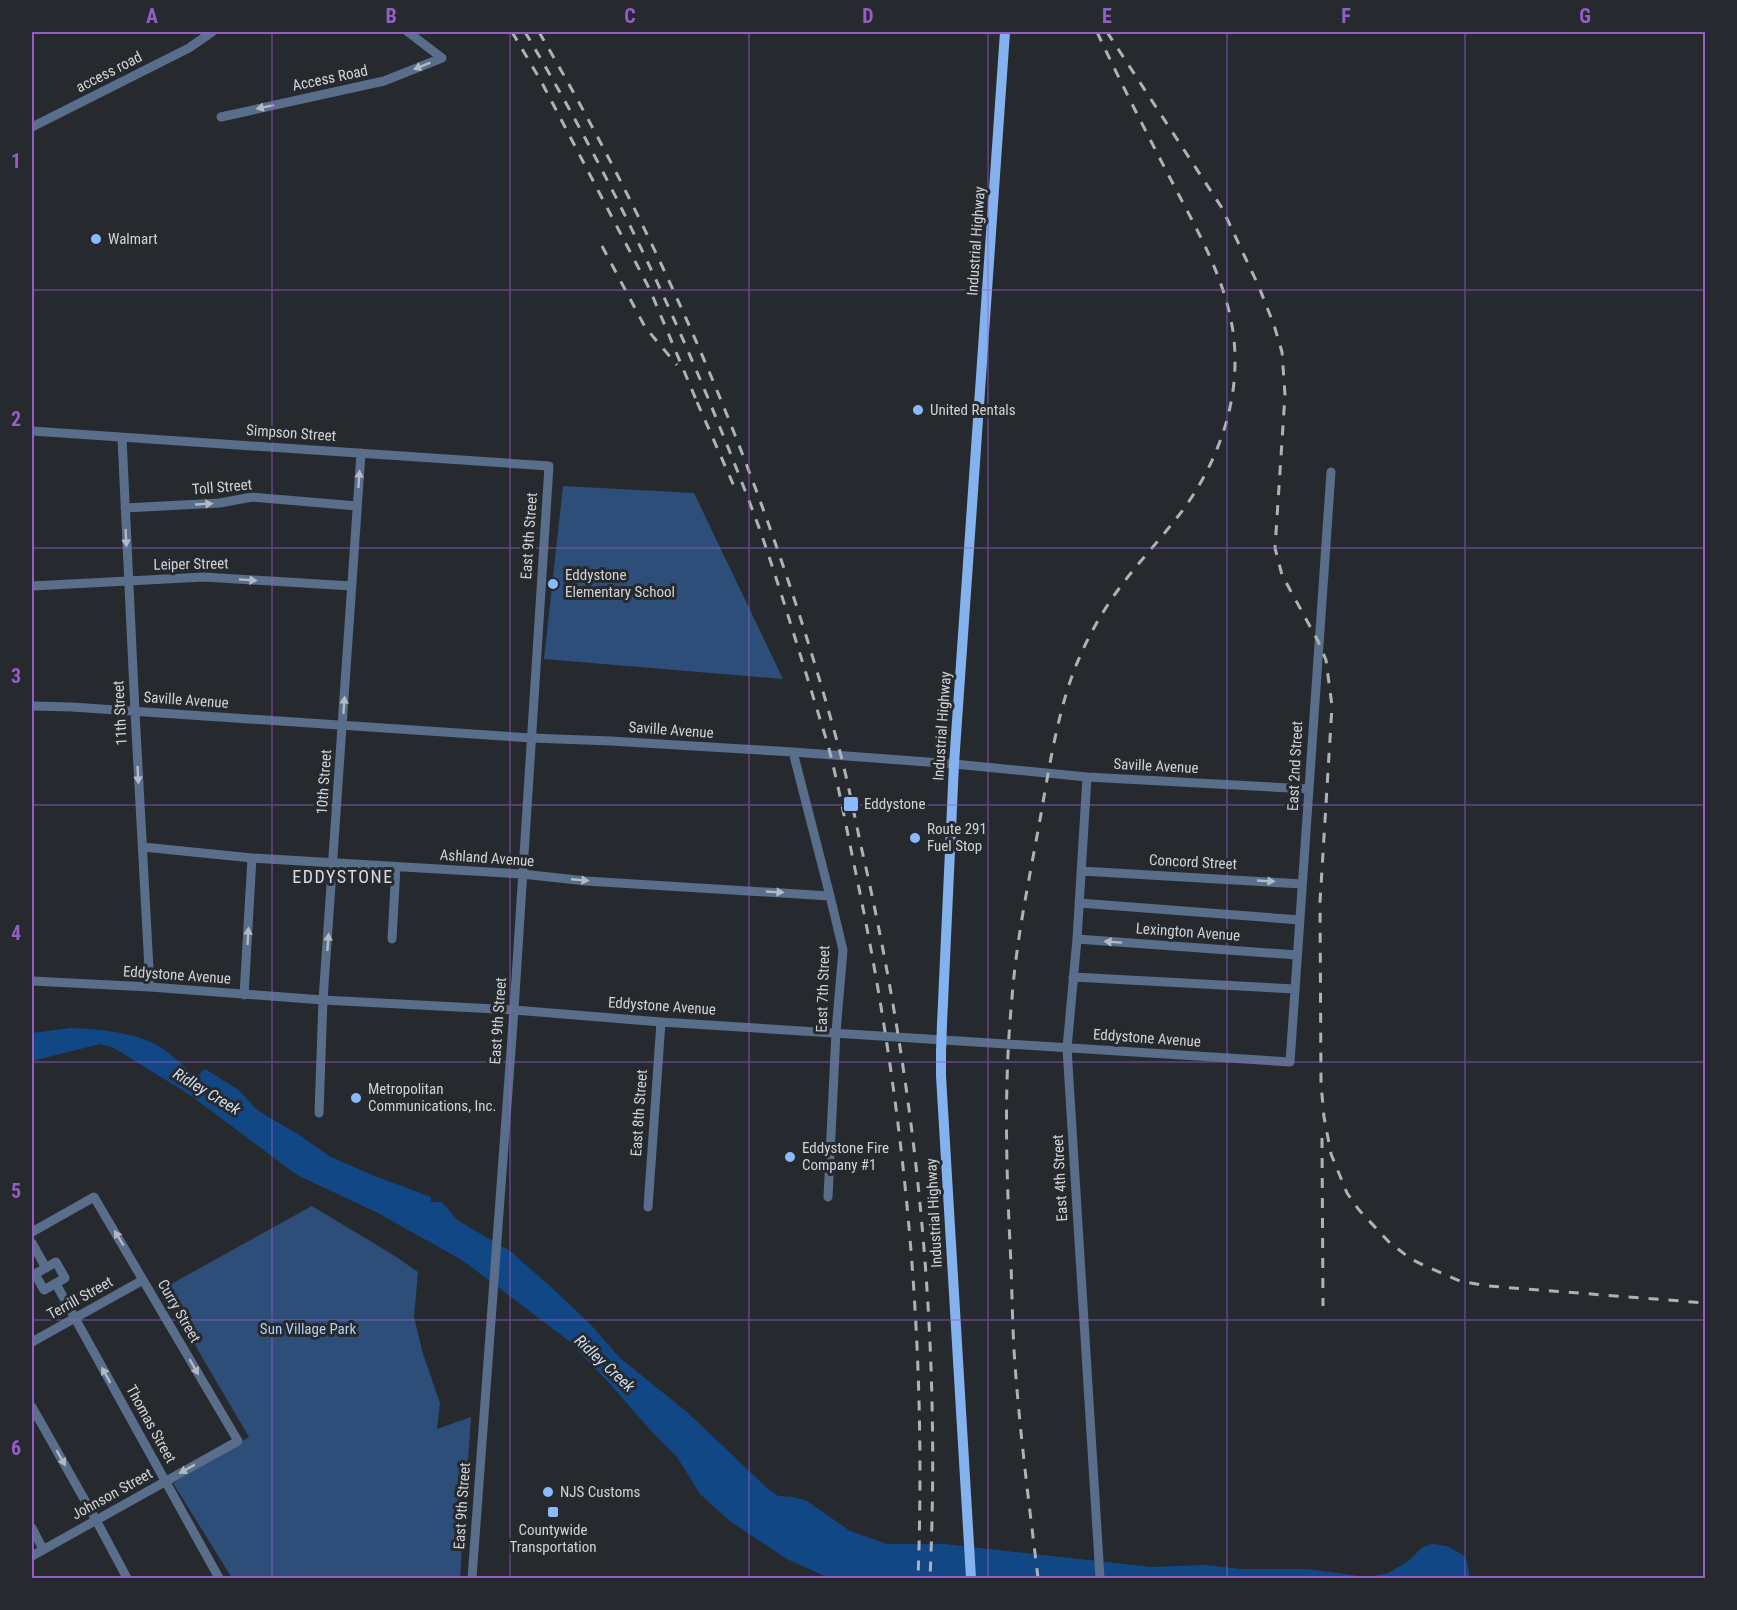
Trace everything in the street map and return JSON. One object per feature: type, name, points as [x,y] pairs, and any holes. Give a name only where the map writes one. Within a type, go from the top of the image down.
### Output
[{"type":"main road","name":"Industrial Highway","points":[[971,1578],[941,1052],[954,764],[1005,32]]},
{"type":"street","name":"access road","points":[[32,127],[189,48],[212,32]]},
{"type":"street","name":"Access Road","points":[[221,117],[384,81],[442,58],[408,32]]},
{"type":"street","name":"Simpson Street","points":[[32,431],[549,466]]},
{"type":"street","name":"11th Street","points":[[122,438],[150,987]]},
{"type":"street","name":"10th Street","points":[[319,1113],[323,1000],[361,453]]},
{"type":"street","name":"East 9th Street","points":[[472,1578],[498,1233],[549,466]]},
{"type":"street","name":"East 2nd Street","points":[[1290,1062],[1331,472]]},
{"type":"street","name":"Toll Street","points":[[125,508],[220,503],[252,497],[357,506]]},
{"type":"street","name":"Leiper Street","points":[[32,586],[204,577],[352,586]]},
{"type":"street","name":"Saville Avenue","points":[[32,706],[531,738],[793,752],[1087,777],[1308,789]]},
{"type":"street","name":"East 7th Street","points":[[793,752],[843,950],[836,1032],[828,1197]]},
{"type":"street","name":"East 4th Street","points":[[1087,777],[1077,939],[1067,1048],[1100,1578]]},
{"type":"street","name":"Ashland Avenue","points":[[142,847],[252,858],[830,896]]},
{"type":"street","points":[[244,995],[252,858]]},
{"type":"street","points":[[392,939],[396,867]]},
{"type":"street","name":"Concord Street","points":[[1081,870],[1302,884]]},
{"type":"street","points":[[1079,903],[1300,920]]},
{"type":"street","name":"Lexington Avenue","points":[[1077,939],[1297,955]]},
{"type":"street","points":[[1073,977],[1295,989]]},
{"type":"street","name":"Eddystone Avenue","points":[[32,981],[513,1010],[661,1022],[1290,1062]]},
{"type":"street","name":"East 8th Street","points":[[648,1206],[661,1022]]},
{"type":"street","name":"Curry Street","points":[[32,1232],[94,1197],[238,1441]]},
{"type":"street","points":[[32,1243],[45,1268]]},
{"type":"street","points":[[56,1262],[65,1278],[44,1290],[35,1274],[45,1268],[56,1262]]},
{"type":"street","name":"Terrill Street","points":[[32,1342],[143,1280]]},
{"type":"street","name":"Thomas Street","points":[[56,1284],[219,1578]]},
{"type":"street","points":[[32,1407],[127,1578]]},
{"type":"street","name":"Johnson Street","points":[[32,1556],[238,1441]]},
{"type":"street","points":[[32,1528],[44,1549]]},
{"type":"green space","points":[[563,486],[694,493],[783,679],[544,659]]},
{"type":"green space","name":"Sun Village Park","points":[[312,1206],[418,1272],[414,1317],[423,1354],[440,1403],[437,1429],[471,1417],[460,1578],[232,1578],[173,1483],[249,1437],[162,1289]]},
{"type":"water","name":"Ridley Creek","points":[[71,1028],[125,1034],[155,1044],[196,1077],[205,1069],[239,1090],[257,1110],[331,1157],[431,1197],[431,1202],[442,1202],[457,1220],[510,1251],[550,1286],[590,1324],[620,1358],[687,1412],[767,1488],[778,1496],[807,1501],[850,1531],[887,1544],[944,1544],[1151,1567],[1205,1565],[1241,1569],[1307,1569],[1367,1577],[1388,1573],[1407,1562],[1423,1547],[1432,1544],[1447,1546],[1463,1555],[1470,1578],[829,1578],[787,1559],[731,1522],[700,1494],[677,1457],[569,1341],[462,1260],[376,1212],[297,1175],[190,1095],[114,1048],[100,1044],[32,1061],[32,1033]]},
{"type":"railway","points":[[512,32],[541,81],[650,290],[700,409]]},
{"type":"railway","points":[[525,32],[607,179],[702,383],[761,533],[828,745],[873,961],[900,1136],[909,1224],[919,1401],[918,1578]]},
{"type":"railway","points":[[539,32],[631,202],[711,377],[780,557],[810,648],[841,757],[884,956],[912,1132],[922,1221],[932,1399],[933,1489],[930,1578]]},
{"type":"railway","points":[[1038,1578],[1016,1379],[1007,1152],[1009,1029],[1022,917],[1056,735],[1072,676],[1092,632],[1111,600],[1185,507],[1205,474],[1227,419],[1235,362],[1234,337],[1229,313],[1214,267],[1097,32]]},
{"type":"railway","points":[[1107,32],[1222,208],[1259,287],[1282,352],[1285,395],[1275,548],[1282,575],[1326,660],[1332,706],[1320,902],[1321,1084],[1331,1154],[1347,1193],[1359,1210],[1389,1242],[1411,1259],[1460,1281],[1488,1286],[1706,1303]]},
{"type":"railway","points":[[602,246],[645,327],[677,365]]},
{"type":"railway","points":[[697,402],[737,493]]},
{"type":"railway","points":[[1322,1138],[1323,1306]]},
{"type":"place","name":"Walmart","points":[[96,239]]},
{"type":"place","name":"United Rentals","points":[[918,410]]},
{"type":"place","name":"Eddystone Elementary School","points":[[553,584]]},
{"type":"place","name":"Eddystone","points":[[851,804]]},
{"type":"place","name":"Route 291 Fuel Stop","points":[[915,838]]},
{"type":"place","name":"Metropolitan Communications, Inc.","points":[[356,1098]]},
{"type":"place","name":"Eddystone Fire Company #1","points":[[790,1157]]},
{"type":"place","name":"NJS Customs","points":[[548,1492]]},
{"type":"place","name":"Countywide Transportation","points":[[553,1512]]},
{"type":"district","name":"EDDYSTONE","points":[[343,877]]}]
